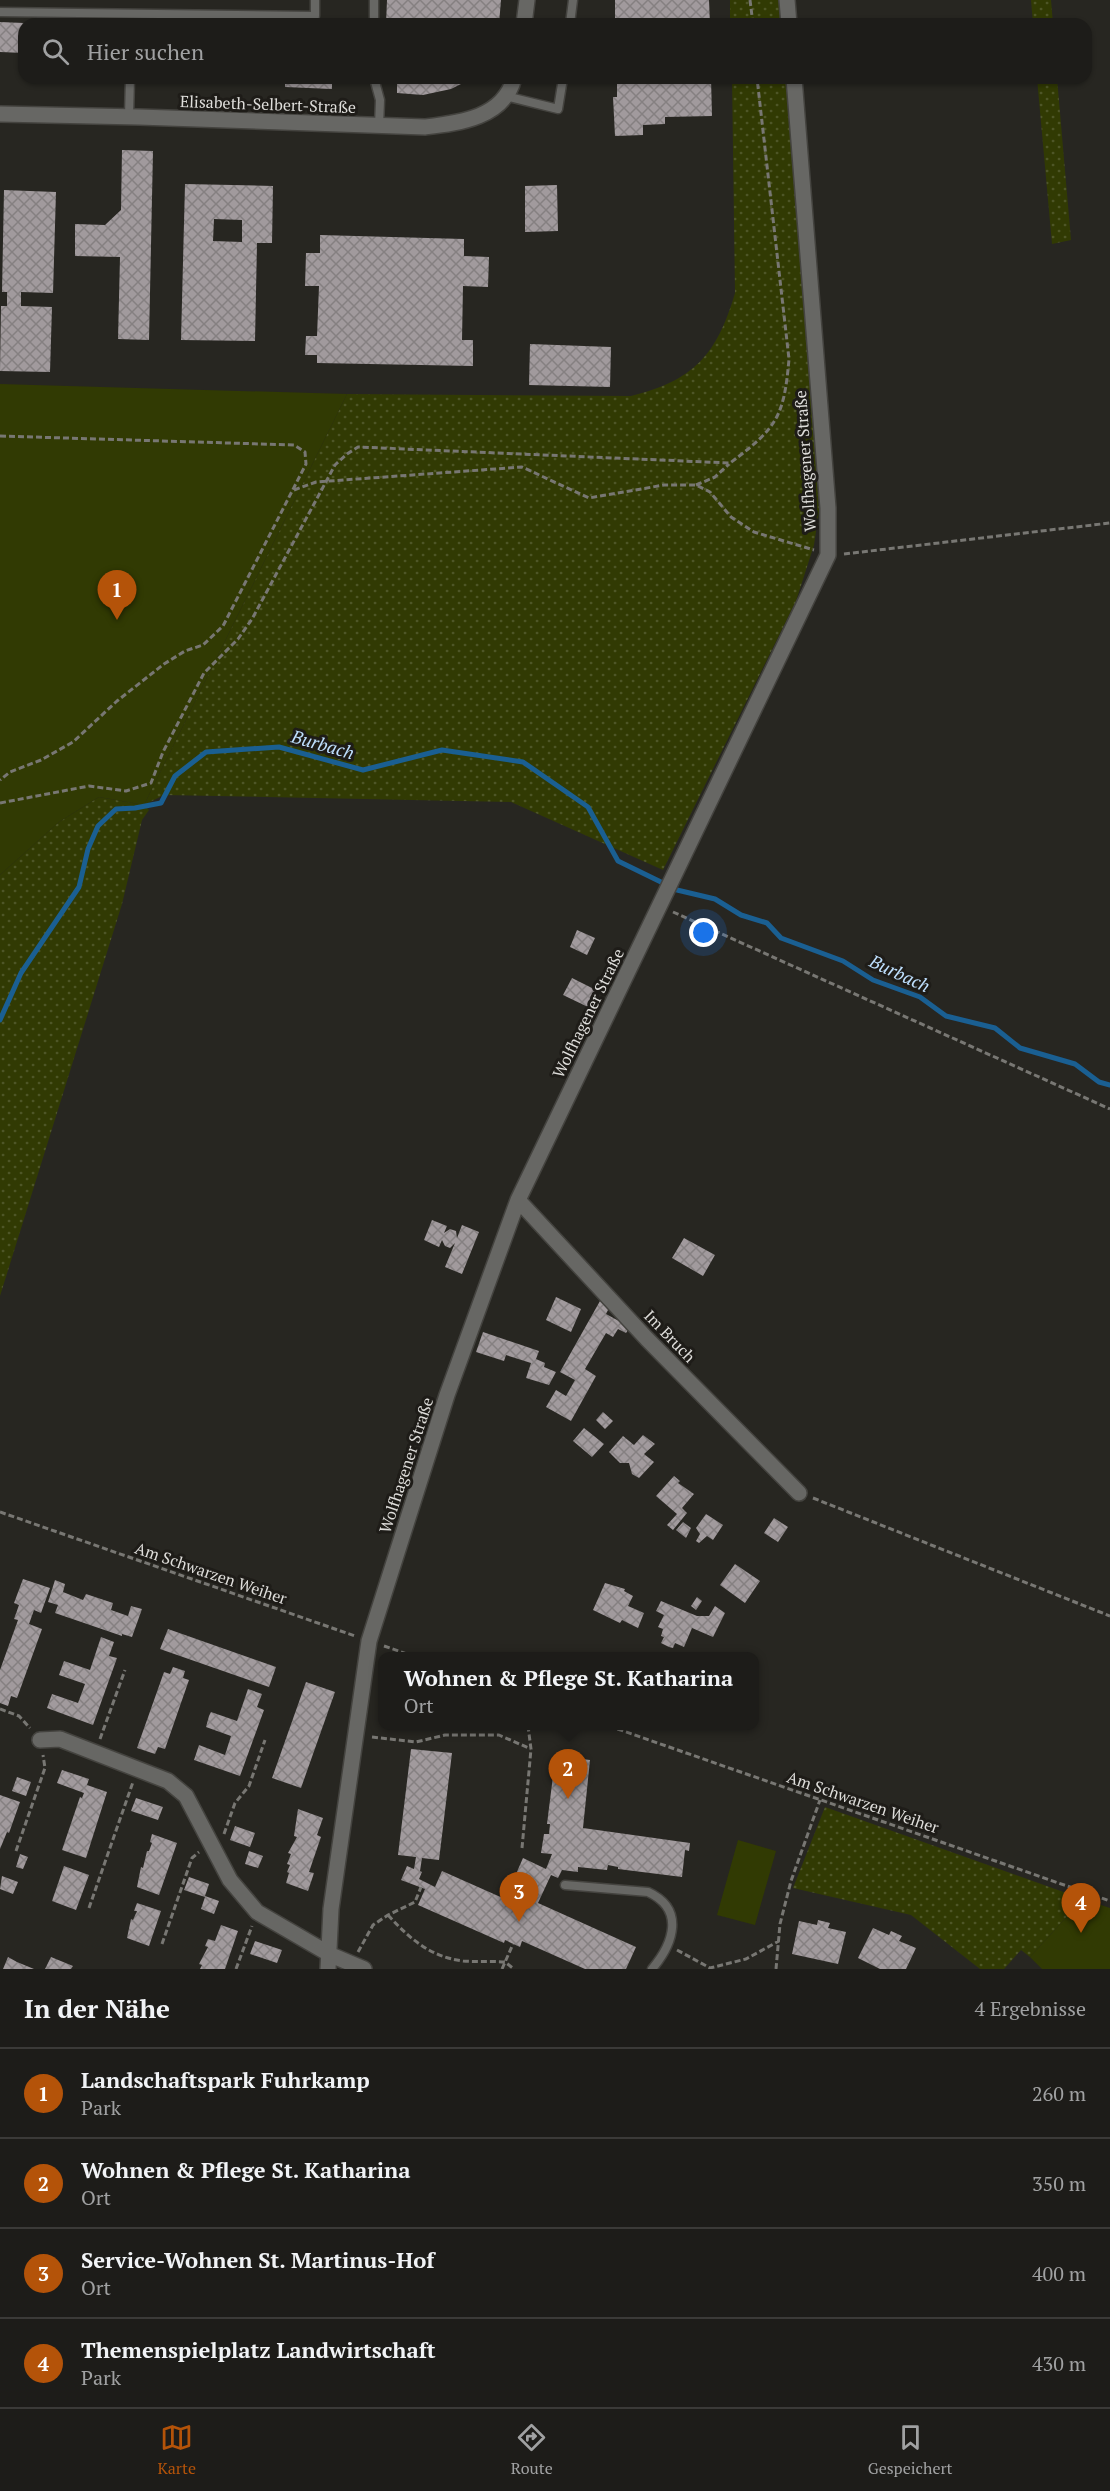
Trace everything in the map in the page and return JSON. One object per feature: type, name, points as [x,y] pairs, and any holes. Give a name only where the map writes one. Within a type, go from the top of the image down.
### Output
[{"type":"street","points":[[525,18],[527,0]]},
{"type":"street","points":[[787,0],[788,18]]},
{"type":"street","name":"Elisabeth-Selbert-Straße","points":[[0,114],[129,116],[425,128],[468,121],[500,104],[511,84]]},
{"type":"street","name":"Wolfhagener Straße","points":[[329,1962],[331,1909],[369,1641],[447,1395],[518,1200],[828,555],[828,508],[794,84]]},
{"type":"street","name":"Im Bruch","points":[[518,1200],[647,1339],[799,1493]]},
{"type":"street","points":[[40,1740],[60,1739],[168,1781],[186,1796],[230,1880],[257,1912],[329,1962],[358,1966]]},
{"type":"lane","points":[[0,12],[315,16],[315,0]]},
{"type":"lane","points":[[374,0],[374,18]]},
{"type":"lane","points":[[571,18],[573,0]]},
{"type":"lane","points":[[129,116],[130,84]]},
{"type":"lane","points":[[376,84],[380,100],[379,126]]},
{"type":"lane","points":[[505,96],[558,109],[561,84]]},
{"type":"lane","points":[[565,1886],[648,1892],[660,1898],[670,1911],[672,1941],[652,1969]]},
{"type":"path","points":[[750,0],[752,18]]},
{"type":"path","points":[[294,490],[316,482],[522,467],[589,498],[664,485],[696,485],[715,477],[765,434],[777,420],[786,393],[789,359],[758,84]]},
{"type":"path","points":[[0,436],[294,446],[305,452],[306,464],[223,626],[203,645],[185,651],[164,664],[117,701],[73,742],[41,760],[10,771],[0,780]]},
{"type":"path","points":[[0,803],[89,786],[126,791],[151,783],[163,752],[204,673],[238,639],[252,619],[335,465],[358,447],[730,463]]},
{"type":"path","points":[[696,485],[710,492],[731,518],[754,532],[828,555],[865,553],[1110,523]]},
{"type":"path","points":[[660,906],[1110,1109]]},
{"type":"path","points":[[799,1493],[1110,1616]]},
{"type":"path","name":"Am Schwarzen Weiher","points":[[0,1512],[401,1652]]},
{"type":"path","points":[[95,1753],[124,1670]]},
{"type":"path","points":[[0,1709],[19,1716],[40,1740],[45,1768],[16,1851]]},
{"type":"path","points":[[522,1848],[531,1749],[529,1730]]},
{"type":"path","name":"Am Schwarzen Weiher","points":[[623,1730],[1110,1901]]},
{"type":"path","points":[[356,1735],[416,1742],[445,1735],[499,1735],[531,1749]]},
{"type":"path","points":[[162,1944],[192,1858],[214,1849],[235,1803],[249,1786],[265,1740]]},
{"type":"path","points":[[89,1908],[138,1768]]},
{"type":"path","points":[[776,1969],[780,1924],[791,1881],[820,1800]]},
{"type":"path","points":[[358,1966],[374,1925],[388,1915],[415,1902],[421,1887]]},
{"type":"path","points":[[236,1969],[257,1912]]},
{"type":"path","points":[[388,1915],[419,1944],[441,1957],[464,1961],[506,1962],[513,1969]]},
{"type":"path","points":[[672,1941],[675,1948],[710,1968],[746,1959],[779,1941]]},
{"type":"path","points":[[502,1969],[513,1944]]},
{"type":"green space","points":[[730,0],[781,0],[782,18],[730,18]]},
{"type":"green space","points":[[1031,0],[1051,0],[1052,18],[1032,18]]},
{"type":"green space","points":[[732,84],[787,84],[815,441],[819,511],[814,545],[796,601],[663,870],[511,802],[164,795],[144,805],[347,394],[631,396],[653,390],[686,373],[711,349],[728,315],[735,293]]},
{"type":"green space","points":[[1038,84],[1058,84],[1071,240],[1052,244]]},
{"type":"green space","points":[[0,384],[347,394],[144,805],[99,797],[59,822],[0,875]]},
{"type":"green space","points":[[99,797],[144,805],[149,810],[142,820],[122,904],[0,1296],[0,875],[59,822]]},
{"type":"green space","points":[[825,1807],[1083,1899],[1030,1957],[1021,1950],[1004,1969],[980,1969],[911,1915],[793,1888]]},
{"type":"green space","points":[[738,1840],[776,1851],[755,1925],[717,1915]]},
{"type":"green space","points":[[1083,1899],[1110,1908],[1110,1969],[1042,1969],[1030,1957]]},
{"type":"building","points":[[387,0],[501,0],[500,18],[386,18]]},
{"type":"building","points":[[615,0],[709,0],[710,18],[615,18]]},
{"type":"building","points":[[0,22],[18,23],[18,53],[0,52]]},
{"type":"building","points":[[285,84],[332,84],[332,89],[285,87]]},
{"type":"building","points":[[397,84],[461,84],[451,89],[423,95],[397,93]]},
{"type":"building","points":[[617,84],[711,84],[712,116],[665,117],[665,124],[643,125],[643,135],[615,136],[613,97],[617,97]]},
{"type":"building","points":[[122,150],[153,151],[149,340],[118,339],[120,257],[75,256],[75,224],[105,225],[121,210]]},
{"type":"building","points":[[185,184],[273,186],[272,243],[257,243],[255,341],[181,340]],"holes":[[[214,219],[242,220],[242,242],[213,241]]]},
{"type":"building","points":[[557,185],[558,231],[525,232],[525,186]]},
{"type":"building","points":[[4,190],[56,192],[53,293],[21,292],[21,306],[52,307],[50,372],[0,371],[1,306],[7,306],[7,292],[2,292]]},
{"type":"building","points":[[320,235],[464,239],[464,256],[489,257],[488,287],[463,286],[462,340],[473,340],[473,366],[317,363],[317,355],[305,355],[306,336],[317,336],[319,286],[305,286],[306,253],[320,253]]},
{"type":"building","points":[[530,344],[611,347],[610,387],[529,385]]},
{"type":"building","points":[[577,930],[595,938],[587,955],[570,947]]},
{"type":"building","points":[[572,978],[596,990],[588,1007],[563,995]]},
{"type":"building","points":[[432,1220],[447,1226],[444,1233],[450,1229],[456,1231],[457,1238],[462,1225],[479,1232],[462,1274],[445,1267],[455,1243],[450,1248],[445,1246],[442,1240],[439,1247],[424,1240]]},
{"type":"building","points":[[684,1238],[715,1255],[703,1276],[672,1258]]},
{"type":"building","points":[[556,1297],[581,1309],[571,1332],[546,1320]]},
{"type":"building","points":[[600,1301],[610,1306],[606,1314],[630,1327],[626,1333],[618,1329],[613,1337],[606,1333],[585,1369],[596,1376],[571,1421],[546,1407],[556,1390],[566,1396],[575,1380],[560,1372]]},
{"type":"building","points":[[483,1332],[539,1351],[536,1359],[545,1363],[544,1367],[556,1372],[549,1385],[526,1378],[531,1363],[506,1355],[504,1361],[476,1352]]},
{"type":"building","points":[[603,1412],[613,1421],[605,1429],[596,1420]]},
{"type":"building","points":[[584,1428],[604,1444],[592,1457],[573,1441]]},
{"type":"building","points":[[643,1435],[655,1444],[644,1454],[654,1462],[639,1478],[632,1474],[629,1463],[620,1463],[609,1452],[623,1436],[634,1445]]},
{"type":"building","points":[[674,1476],[680,1481],[678,1483],[694,1494],[682,1508],[687,1513],[673,1530],[667,1525],[677,1514],[656,1496]]},
{"type":"building","points":[[706,1514],[723,1525],[713,1540],[707,1536],[699,1543],[696,1541],[700,1534],[696,1528]]},
{"type":"building","points":[[774,1518],[788,1527],[778,1542],[764,1533]]},
{"type":"building","points":[[683,1522],[691,1528],[686,1538],[676,1530]]},
{"type":"building","points":[[735,1564],[760,1581],[745,1603],[720,1585]]},
{"type":"building","points":[[23,1579],[50,1588],[41,1613],[34,1610],[29,1624],[42,1629],[17,1698],[11,1696],[8,1706],[0,1703],[0,1670],[18,1620],[14,1619],[19,1605],[14,1603]]},
{"type":"building","points":[[55,1580],[65,1584],[63,1592],[83,1600],[86,1594],[113,1603],[111,1610],[128,1616],[131,1606],[142,1609],[132,1637],[122,1634],[122,1636],[55,1613],[58,1605],[48,1602]]},
{"type":"building","points":[[605,1583],[625,1589],[624,1591],[633,1596],[628,1606],[644,1613],[638,1628],[622,1620],[620,1623],[593,1610]]},
{"type":"building","points":[[697,1597],[702,1601],[696,1610],[691,1606]]},
{"type":"building","points":[[661,1601],[697,1616],[709,1616],[715,1606],[725,1613],[713,1637],[692,1628],[684,1647],[675,1643],[673,1648],[661,1643],[664,1637],[661,1636],[663,1629],[658,1627],[664,1615],[656,1611]]},
{"type":"building","points":[[168,1629],[276,1667],[269,1687],[160,1649]]},
{"type":"building","points":[[101,1637],[114,1642],[109,1656],[117,1658],[93,1725],[47,1708],[52,1694],[78,1703],[85,1684],[59,1675],[64,1661],[90,1670]]},
{"type":"building","points":[[173,1667],[185,1671],[183,1678],[189,1680],[165,1749],[158,1747],[155,1754],[137,1748],[164,1672],[170,1674]]},
{"type":"building","points":[[306,1682],[335,1692],[301,1788],[272,1778]]},
{"type":"building","points":[[248,1689],[262,1694],[257,1707],[264,1710],[240,1776],[194,1760],[199,1745],[225,1755],[231,1736],[206,1727],[209,1716],[211,1712],[237,1721]]},
{"type":"building","points":[[411,1749],[452,1753],[439,1860],[422,1858],[420,1871],[422,1872],[419,1879],[435,1887],[442,1871],[505,1899],[523,1858],[546,1869],[552,1854],[541,1853],[544,1834],[549,1834],[550,1824],[547,1824],[555,1760],[581,1763],[582,1759],[590,1760],[583,1828],[690,1843],[689,1851],[685,1850],[682,1877],[618,1869],[618,1867],[608,1865],[607,1870],[578,1867],[578,1872],[562,1870],[558,1878],[551,1875],[538,1903],[636,1947],[626,1969],[585,1969],[522,1941],[520,1947],[505,1940],[504,1943],[418,1905],[425,1889],[401,1880],[407,1866],[414,1869],[416,1857],[398,1855]]},
{"type":"building","points":[[62,1770],[89,1779],[87,1785],[107,1792],[86,1858],[62,1850],[80,1797],[82,1798],[84,1793],[57,1783]]},
{"type":"building","points":[[17,1777],[31,1782],[26,1796],[12,1791]]},
{"type":"building","points":[[0,1795],[20,1802],[9,1833],[7,1832],[0,1849]]},
{"type":"building","points":[[136,1798],[163,1807],[158,1820],[131,1811]]},
{"type":"building","points":[[298,1809],[323,1818],[317,1835],[321,1837],[309,1872],[314,1873],[308,1891],[286,1883],[290,1865],[287,1864],[291,1854],[288,1853],[297,1837],[294,1836]]},
{"type":"building","points":[[235,1826],[255,1833],[250,1847],[230,1840]]},
{"type":"building","points":[[152,1834],[177,1843],[159,1895],[137,1887],[141,1867],[143,1868],[147,1851],[152,1843],[150,1842]]},
{"type":"building","points":[[249,1851],[263,1856],[258,1868],[245,1864]]},
{"type":"building","points":[[20,1854],[28,1857],[23,1869],[16,1867]]},
{"type":"building","points":[[64,1866],[89,1875],[76,1910],[52,1901]]},
{"type":"building","points":[[2,1876],[18,1882],[13,1894],[0,1889]]},
{"type":"building","points":[[189,1877],[209,1884],[205,1896],[219,1901],[214,1914],[201,1909],[205,1897],[184,1890]]},
{"type":"building","points":[[137,1903],[161,1911],[149,1946],[127,1938],[131,1919],[133,1920],[137,1911],[134,1911]]},
{"type":"building","points":[[818,1920],[830,1923],[828,1928],[846,1932],[838,1964],[792,1954],[799,1921],[817,1925]]},
{"type":"building","points":[[221,1925],[238,1931],[225,1969],[200,1969],[202,1965],[199,1964],[208,1947],[205,1946],[208,1939],[215,1941]]},
{"type":"building","points":[[873,1928],[889,1935],[891,1931],[902,1936],[899,1941],[916,1948],[906,1969],[880,1969],[858,1958]]},
{"type":"building","points":[[255,1941],[282,1950],[277,1963],[250,1954]]},
{"type":"building","points":[[8,1957],[17,1962],[34,1969],[3,1969]]},
{"type":"building","points":[[51,1957],[73,1966],[71,1969],[45,1969]]},
{"type":"waterway","name":"Burbach","points":[[0,1020],[21,973],[79,887],[88,849],[98,826],[116,809],[161,803],[175,776],[206,752],[279,747],[363,770],[442,750],[523,762],[588,807],[618,861],[663,883]]},
{"type":"waterway","name":"Burbach","points":[[677,890],[715,899],[741,915],[767,923],[781,938],[843,961],[873,980],[920,997],[946,1016],[995,1028],[1020,1048],[1075,1064],[1099,1082],[1110,1085]]},
{"type":"place","name":"Landschaftspark Fuhrkamp","points":[[117,620]]},
{"type":"place","name":"Wohnen & Pflege St. Katharina","points":[[568,1799]]},
{"type":"place","name":"Service-Wohnen St. Martinus-Hof","points":[[519,1922]]},
{"type":"place","name":"Themenspielplatz Landwirtschaft","points":[[1081,1933]]}]
